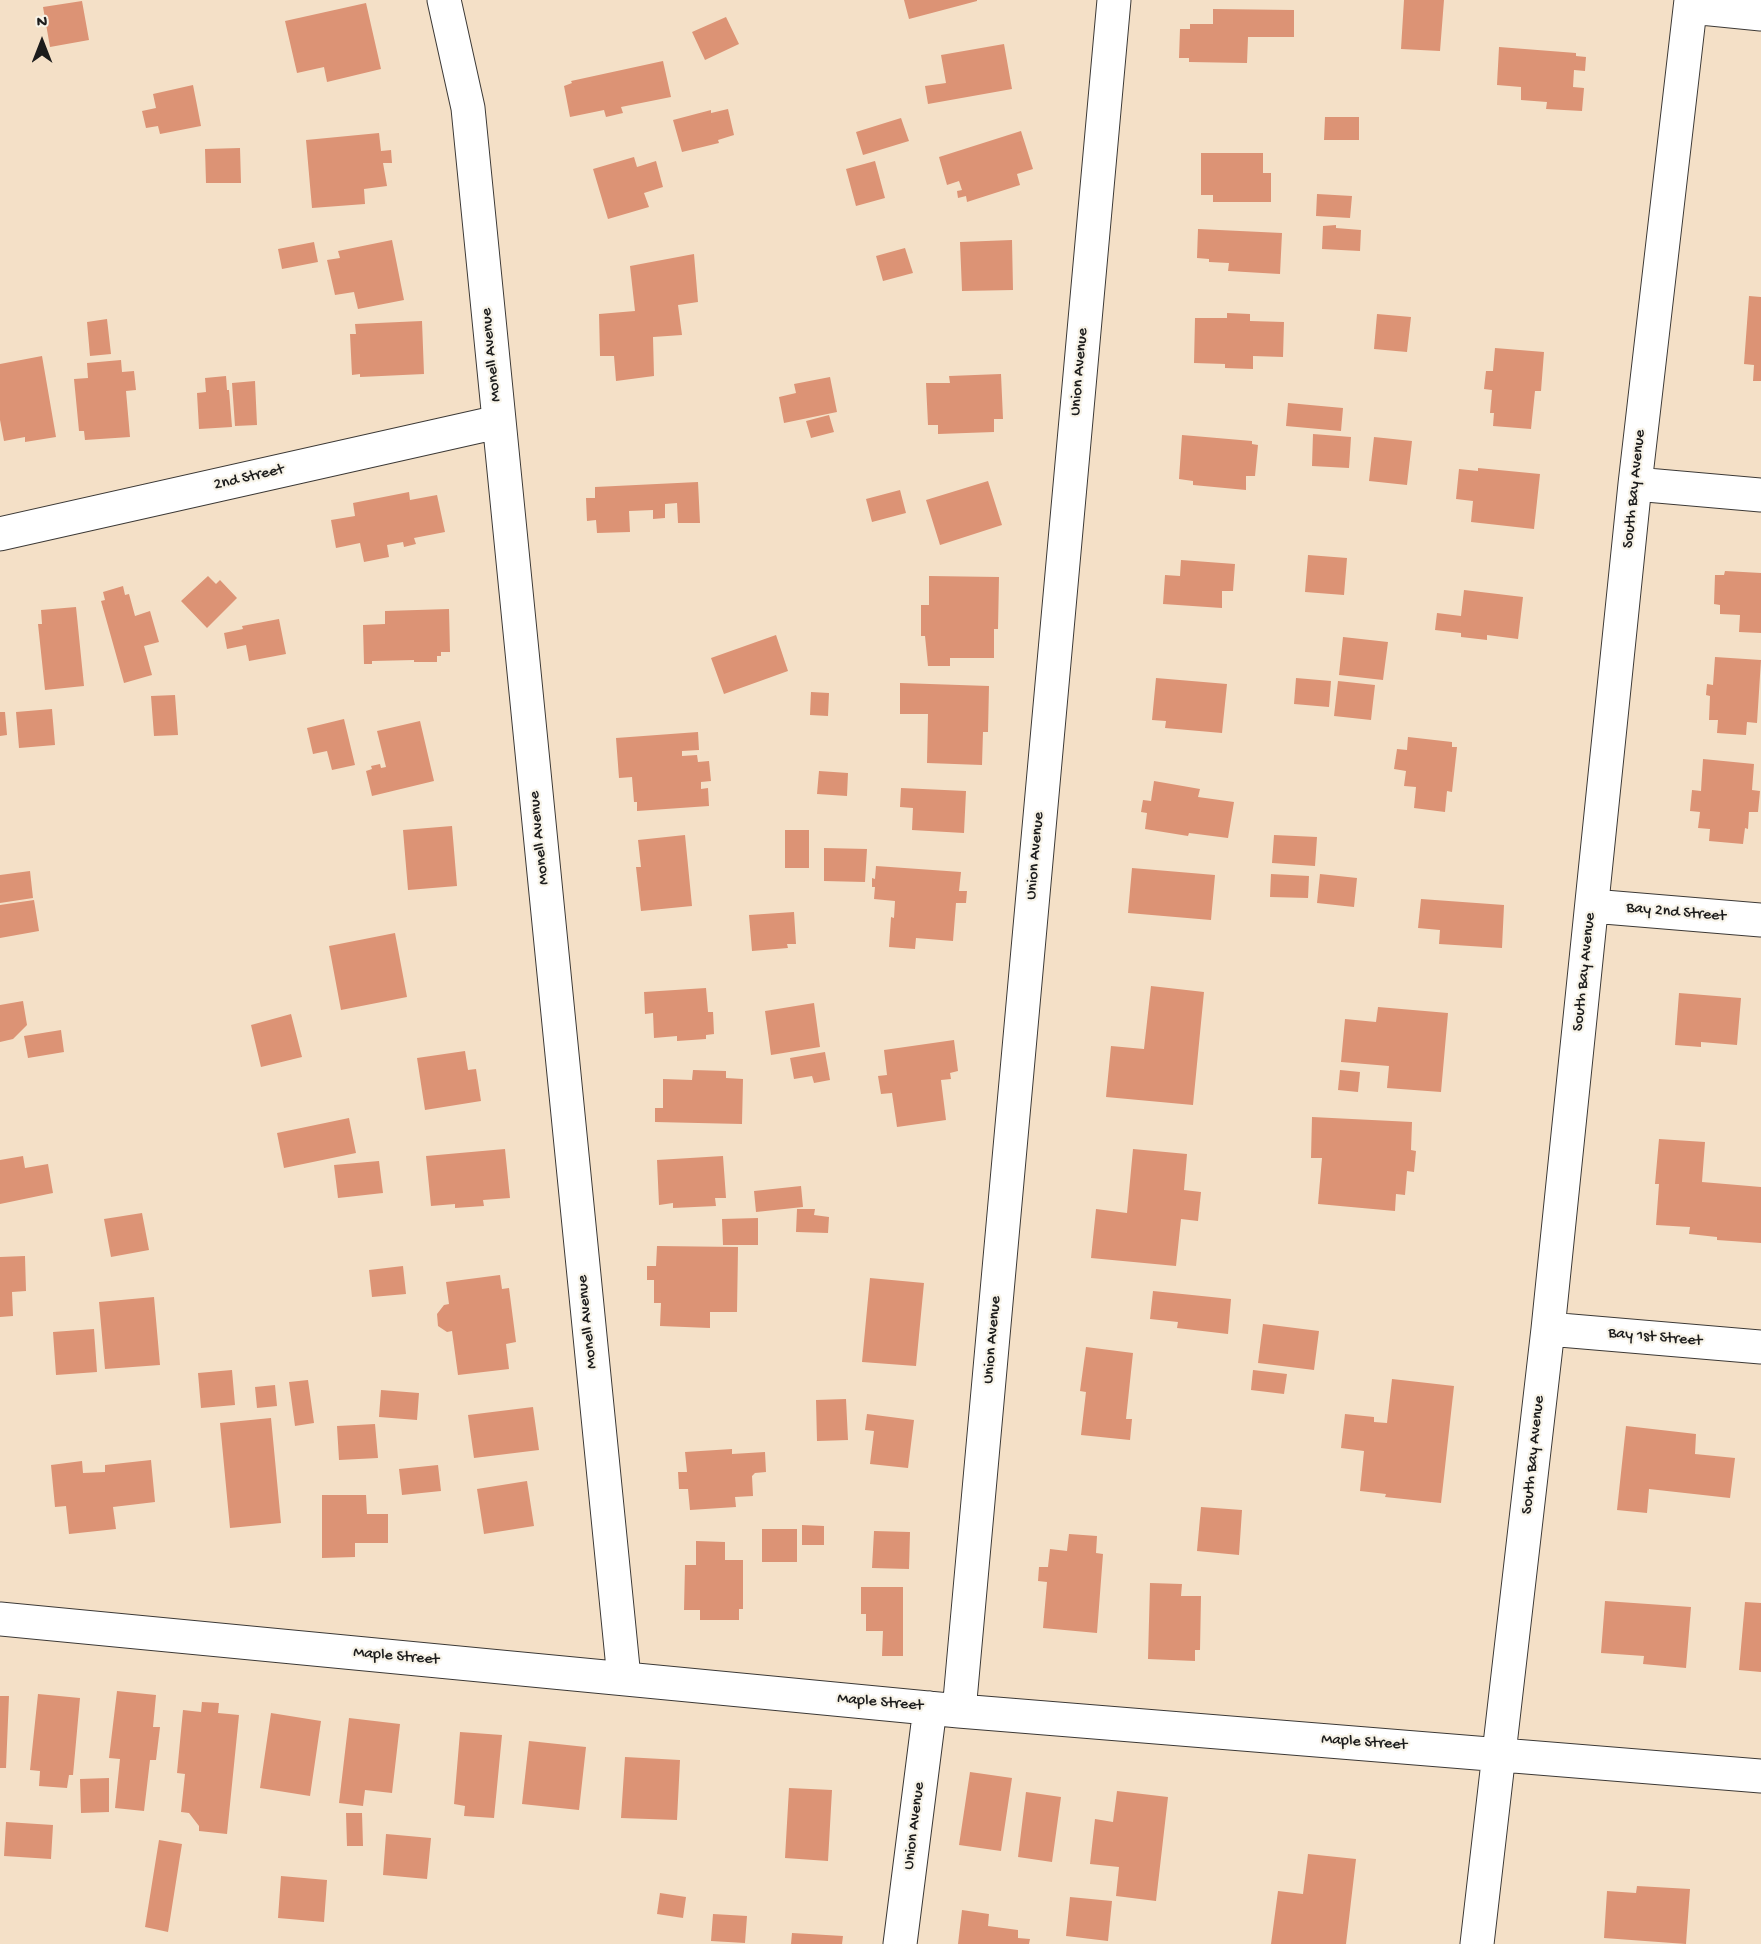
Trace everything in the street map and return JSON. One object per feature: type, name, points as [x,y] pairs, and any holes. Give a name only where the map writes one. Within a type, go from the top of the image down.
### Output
[{"type":"street","name":"Monell Avenue","points":[[444,0],[468,108],[624,1678]]},
{"type":"street","name":"Union Avenue","points":[[900,1944],[945,1709],[1113,0]]},
{"type":"street","points":[[1691,3],[1761,14]]},
{"type":"street","name":"South Bay Avenue","points":[[1477,1944],[1501,1753],[1548,1329],[1635,484],[1691,3]]},
{"type":"street","name":"2nd Street","points":[[0,534],[498,422]]},
{"type":"street","points":[[1635,484],[1761,495]]},
{"type":"street","name":"Bay 2nd Street","points":[[1592,906],[1761,920]]},
{"type":"street","name":"Bay 1st Street","points":[[1548,1329],[1761,1347]]},
{"type":"street","name":"Maple Street","points":[[0,1619],[945,1709],[1761,1776]]},
{"type":"building","points":[[904,0],[977,0],[977,1],[909,19]]},
{"type":"building","points":[[1404,0],[1444,0],[1440,51],[1401,49]]},
{"type":"building","points":[[82,1],[89,40],[50,47],[43,7]]},
{"type":"building","points":[[366,3],[381,69],[327,82],[324,67],[297,73],[285,21]]},
{"type":"building","points":[[1213,9],[1294,10],[1294,37],[1248,37],[1247,63],[1189,62],[1189,58],[1179,58],[1180,29],[1190,29],[1190,24],[1213,24]]},
{"type":"building","points":[[726,17],[739,44],[705,60],[692,32]]},
{"type":"building","points":[[1004,44],[1012,89],[928,104],[925,86],[946,83],[941,55]]},
{"type":"building","points":[[1499,47],[1576,53],[1576,56],[1586,57],[1585,71],[1574,70],[1573,87],[1584,88],[1582,111],[1546,109],[1547,102],[1521,100],[1521,87],[1497,85]]},
{"type":"building","points":[[663,61],[671,97],[621,107],[623,113],[606,117],[604,110],[570,117],[564,86],[572,83],[571,81]]},
{"type":"building","points":[[193,85],[201,126],[160,134],[158,126],[146,128],[142,111],[156,108],[153,94]]},
{"type":"building","points":[[728,109],[734,135],[718,140],[719,143],[682,152],[673,120],[711,110],[711,113]]},
{"type":"building","points":[[1325,117],[1359,117],[1359,140],[1324,140]]},
{"type":"building","points":[[901,118],[909,141],[863,155],[856,132]]},
{"type":"building","points":[[1021,131],[1033,169],[1017,174],[1020,185],[967,202],[966,196],[958,198],[957,191],[962,190],[959,181],[947,185],[939,157]]},
{"type":"building","points":[[379,133],[381,151],[391,150],[392,163],[383,163],[387,186],[364,189],[365,204],[312,208],[306,140]]},
{"type":"building","points":[[240,148],[241,183],[206,183],[205,149]]},
{"type":"building","points":[[1201,153],[1263,153],[1263,173],[1271,173],[1271,202],[1213,202],[1213,195],[1201,195]]},
{"type":"building","points":[[634,157],[637,167],[656,161],[663,187],[644,193],[649,207],[608,219],[593,169]]},
{"type":"building","points":[[875,161],[885,198],[856,206],[846,169]]},
{"type":"building","points":[[1317,194],[1352,196],[1350,218],[1316,216]]},
{"type":"building","points":[[1336,225],[1336,228],[1361,230],[1360,251],[1322,249],[1323,226]]},
{"type":"building","points":[[1198,229],[1282,233],[1280,274],[1228,271],[1229,263],[1209,262],[1209,259],[1197,258]]},
{"type":"building","points":[[392,240],[404,300],[358,309],[354,292],[335,295],[327,260],[340,258],[338,251]]},
{"type":"building","points":[[1012,240],[1013,290],[962,291],[960,242]]},
{"type":"building","points":[[314,242],[318,262],[282,269],[278,249]]},
{"type":"building","points":[[905,248],[913,273],[883,281],[876,256]]},
{"type":"building","points":[[694,254],[698,302],[678,305],[682,335],[653,337],[654,376],[616,381],[614,356],[600,356],[599,314],[635,311],[630,266]]},
{"type":"building","points":[[1749,296],[1761,297],[1761,381],[1753,381],[1754,365],[1744,364]]},
{"type":"building","points":[[1227,313],[1250,314],[1250,321],[1284,322],[1283,357],[1253,356],[1253,369],[1225,368],[1225,364],[1194,363],[1195,318],[1227,318]]},
{"type":"building","points":[[1377,314],[1411,317],[1407,352],[1374,349]]},
{"type":"building","points":[[107,319],[111,354],[90,356],[87,322]]},
{"type":"building","points":[[422,321],[424,374],[360,377],[360,374],[352,375],[350,334],[356,334],[355,324]]},
{"type":"building","points":[[1495,348],[1544,352],[1541,391],[1535,391],[1531,429],[1493,426],[1494,413],[1490,413],[1492,390],[1484,389],[1486,371],[1493,371]]},
{"type":"building","points":[[42,356],[56,437],[25,442],[25,437],[4,441],[0,420],[0,364]]},
{"type":"building","points":[[121,360],[122,372],[134,371],[136,390],[126,391],[130,437],[85,440],[84,431],[79,431],[74,379],[88,378],[87,363]]},
{"type":"building","points":[[1001,374],[1003,419],[994,419],[994,432],[938,434],[938,425],[928,425],[926,383],[950,383],[949,376]]},
{"type":"building","points":[[226,376],[232,427],[199,429],[197,393],[206,392],[205,378]]},
{"type":"building","points":[[830,377],[837,412],[784,423],[779,397],[796,393],[794,384]]},
{"type":"building","points":[[255,381],[257,425],[235,426],[232,383]]},
{"type":"building","points":[[1288,403],[1343,408],[1341,431],[1286,426]]},
{"type":"building","points":[[829,415],[834,432],[811,438],[806,421]]},
{"type":"building","points":[[1313,434],[1351,437],[1349,468],[1312,466]]},
{"type":"building","points":[[1182,435],[1252,441],[1252,444],[1258,445],[1255,476],[1246,476],[1246,490],[1193,485],[1193,481],[1179,479]]},
{"type":"building","points":[[1374,437],[1412,441],[1407,485],[1369,481]]},
{"type":"building","points":[[1478,468],[1540,474],[1534,529],[1471,522],[1473,501],[1456,499],[1459,469],[1478,471]]},
{"type":"building","points":[[988,481],[1002,525],[940,545],[926,500]]},
{"type":"building","points":[[698,482],[700,523],[678,523],[677,503],[665,504],[665,518],[653,519],[653,510],[629,511],[630,532],[597,533],[596,520],[587,521],[586,498],[595,498],[595,487]]},
{"type":"building","points":[[900,490],[906,513],[872,522],[866,499]]},
{"type":"building","points":[[409,492],[410,500],[437,495],[445,532],[414,538],[416,544],[404,547],[403,542],[387,545],[389,557],[364,562],[360,543],[336,548],[331,520],[355,516],[353,503]]},
{"type":"building","points":[[1308,555],[1347,558],[1344,595],[1305,592]]},
{"type":"building","points":[[1181,560],[1235,564],[1233,591],[1222,591],[1222,608],[1163,604],[1165,575],[1180,576]]},
{"type":"building","points":[[1725,571],[1761,573],[1761,633],[1739,632],[1740,615],[1720,614],[1720,605],[1714,604],[1715,575],[1724,575]]},
{"type":"building","points":[[208,576],[216,584],[220,580],[237,598],[207,628],[181,601]]},
{"type":"building","points":[[929,576],[999,577],[998,629],[994,629],[994,658],[950,658],[950,666],[928,666],[925,636],[921,636],[921,605],[929,605]]},
{"type":"building","points":[[123,586],[125,595],[129,594],[135,616],[150,611],[159,642],[144,646],[152,675],[124,683],[101,601],[105,600],[103,592]]},
{"type":"building","points":[[1464,590],[1523,597],[1518,639],[1487,635],[1487,640],[1461,637],[1461,633],[1435,630],[1437,613],[1461,616]]},
{"type":"building","points":[[76,607],[84,686],[45,690],[38,624],[42,624],[41,610]]},
{"type":"building","points":[[449,609],[450,652],[441,652],[441,656],[437,656],[437,662],[372,661],[372,664],[364,664],[363,625],[385,624],[385,611]]},
{"type":"building","points":[[279,619],[286,654],[249,661],[246,645],[227,649],[224,633],[243,629],[242,626]]},
{"type":"building","points":[[776,635],[788,671],[724,694],[711,658]]},
{"type":"building","points":[[1343,637],[1388,642],[1383,680],[1339,675]]},
{"type":"building","points":[[1715,657],[1761,660],[1757,723],[1747,722],[1746,735],[1717,733],[1718,720],[1709,720],[1710,696],[1706,695],[1707,684],[1713,685]]},
{"type":"building","points":[[1156,678],[1227,684],[1222,733],[1165,728],[1166,721],[1152,720]]},
{"type":"building","points":[[1296,678],[1331,681],[1329,707],[1294,704]]},
{"type":"building","points":[[1338,681],[1375,685],[1371,720],[1334,716]]},
{"type":"building","points":[[900,683],[989,686],[988,732],[983,732],[982,765],[927,763],[928,714],[900,714]]},
{"type":"building","points":[[811,692],[829,693],[828,716],[810,715]]},
{"type":"building","points":[[175,695],[178,735],[154,736],[151,696]]},
{"type":"building","points":[[52,709],[55,745],[19,748],[16,712]]},
{"type":"building","points":[[0,712],[5,712],[7,735],[0,736]]},
{"type":"building","points":[[344,719],[355,765],[332,770],[327,751],[313,754],[307,728]]},
{"type":"building","points":[[420,721],[434,781],[372,796],[366,771],[372,769],[371,766],[380,764],[381,768],[386,767],[377,731]]},
{"type":"building","points":[[698,732],[699,750],[682,751],[682,756],[697,755],[698,762],[709,761],[711,781],[701,782],[701,789],[708,788],[709,806],[637,811],[632,777],[619,778],[616,738]]},
{"type":"building","points":[[1408,737],[1452,742],[1452,747],[1457,747],[1452,792],[1447,791],[1445,812],[1414,808],[1416,787],[1404,786],[1406,771],[1394,769],[1397,749],[1407,750]]},
{"type":"building","points":[[1703,759],[1754,764],[1752,790],[1760,791],[1758,812],[1749,812],[1748,829],[1745,828],[1743,844],[1709,841],[1710,829],[1698,828],[1700,812],[1690,811],[1692,790],[1701,791]]},
{"type":"building","points":[[819,771],[848,773],[847,796],[817,794]]},
{"type":"building","points":[[1154,781],[1200,789],[1198,797],[1234,802],[1228,838],[1189,833],[1188,836],[1145,829],[1147,813],[1141,812],[1143,800],[1151,801]]},
{"type":"building","points":[[901,788],[966,791],[964,833],[912,830],[913,808],[900,807]]},
{"type":"building","points":[[452,826],[457,886],[408,890],[403,830]]},
{"type":"building","points":[[785,830],[809,830],[809,868],[785,868]]},
{"type":"building","points":[[685,835],[692,906],[641,911],[636,867],[641,867],[638,840]]},
{"type":"building","points":[[1274,835],[1317,837],[1315,866],[1272,863]]},
{"type":"building","points":[[824,848],[867,849],[865,882],[824,881]]},
{"type":"building","points":[[876,866],[961,872],[959,891],[967,891],[966,903],[956,903],[953,941],[916,938],[915,949],[889,947],[891,917],[894,918],[895,901],[874,899],[875,887],[872,887],[872,878],[875,879]]},
{"type":"building","points":[[1132,868],[1215,875],[1211,920],[1128,913]]},
{"type":"building","points":[[30,871],[33,898],[0,903],[0,875]]},
{"type":"building","points":[[1271,874],[1309,876],[1308,898],[1270,897]]},
{"type":"building","points":[[1320,874],[1357,878],[1354,907],[1317,903]]},
{"type":"building","points":[[1421,899],[1504,905],[1502,948],[1439,944],[1440,930],[1418,928]]},
{"type":"building","points":[[34,900],[39,931],[0,938],[0,905]]},
{"type":"building","points":[[794,912],[796,944],[787,944],[788,948],[752,951],[749,915]]},
{"type":"building","points":[[395,933],[407,997],[341,1010],[329,946]]},
{"type":"building","points":[[1151,986],[1204,992],[1193,1105],[1106,1097],[1111,1046],[1144,1049]]},
{"type":"building","points":[[706,988],[708,1012],[713,1012],[714,1034],[706,1035],[706,1039],[677,1041],[677,1036],[654,1038],[653,1013],[645,1014],[644,992]]},
{"type":"building","points":[[1679,993],[1741,998],[1737,1045],[1701,1042],[1701,1047],[1675,1045]]},
{"type":"building","points":[[23,1001],[27,1025],[13,1039],[0,1042],[0,1005]]},
{"type":"building","points":[[814,1003],[820,1047],[771,1055],[765,1011]]},
{"type":"building","points":[[1378,1007],[1448,1013],[1441,1092],[1387,1088],[1389,1066],[1341,1062],[1345,1019],[1376,1022]]},
{"type":"building","points":[[291,1014],[302,1057],[261,1067],[251,1025]]},
{"type":"building","points":[[61,1030],[64,1052],[28,1058],[24,1036]]},
{"type":"building","points":[[954,1040],[958,1071],[950,1073],[951,1079],[941,1080],[946,1120],[897,1127],[892,1093],[881,1094],[878,1076],[887,1075],[884,1050]]},
{"type":"building","points":[[465,1051],[468,1070],[476,1069],[481,1101],[425,1110],[417,1058]]},
{"type":"building","points":[[825,1052],[830,1080],[814,1083],[812,1076],[794,1079],[790,1058]]},
{"type":"building","points":[[693,1070],[726,1071],[726,1078],[743,1079],[742,1124],[655,1122],[655,1108],[663,1108],[663,1079],[692,1080]]},
{"type":"building","points":[[1340,1070],[1360,1072],[1358,1092],[1338,1090]]},
{"type":"building","points":[[1312,1117],[1412,1122],[1411,1150],[1416,1151],[1414,1172],[1407,1171],[1405,1195],[1396,1194],[1395,1211],[1318,1204],[1322,1158],[1311,1158]]},
{"type":"building","points":[[349,1118],[356,1153],[284,1168],[277,1133]]},
{"type":"building","points":[[1659,1139],[1705,1142],[1702,1182],[1761,1187],[1761,1243],[1717,1240],[1717,1237],[1689,1234],[1690,1227],[1656,1225],[1659,1184],[1655,1184]]},
{"type":"building","points":[[505,1149],[510,1198],[483,1200],[484,1206],[455,1208],[455,1204],[431,1206],[426,1156]]},
{"type":"building","points":[[1133,1149],[1187,1154],[1184,1190],[1201,1192],[1198,1221],[1181,1219],[1176,1266],[1091,1258],[1096,1209],[1127,1213]]},
{"type":"building","points":[[23,1156],[25,1168],[48,1164],[53,1193],[0,1204],[0,1160]]},
{"type":"building","points":[[723,1156],[726,1198],[715,1198],[716,1206],[673,1208],[673,1203],[659,1205],[657,1160]]},
{"type":"building","points":[[379,1161],[383,1193],[338,1198],[334,1165]]},
{"type":"building","points":[[801,1186],[803,1207],[756,1212],[754,1191]]},
{"type":"building","points":[[797,1209],[815,1209],[814,1215],[829,1217],[828,1233],[796,1232]]},
{"type":"building","points":[[142,1213],[149,1250],[111,1257],[104,1219]]},
{"type":"building","points":[[758,1218],[758,1245],[723,1245],[722,1219]]},
{"type":"building","points":[[657,1246],[738,1247],[737,1312],[710,1312],[710,1328],[660,1326],[661,1303],[654,1303],[654,1280],[647,1280],[647,1266],[656,1266]]},
{"type":"building","points":[[25,1256],[26,1291],[12,1292],[13,1316],[0,1317],[0,1257]]},
{"type":"building","points":[[403,1266],[406,1294],[372,1297],[369,1270]]},
{"type":"building","points":[[500,1275],[502,1289],[509,1288],[516,1342],[506,1344],[509,1369],[458,1375],[452,1331],[447,1332],[438,1326],[437,1314],[444,1305],[449,1304],[446,1282]]},
{"type":"building","points":[[870,1278],[924,1283],[916,1366],[862,1362]]},
{"type":"building","points":[[1153,1291],[1231,1299],[1228,1334],[1177,1328],[1178,1322],[1150,1319]]},
{"type":"building","points":[[154,1297],[160,1365],[105,1369],[99,1302]]},
{"type":"building","points":[[1263,1324],[1319,1331],[1314,1370],[1258,1363]]},
{"type":"building","points":[[94,1329],[97,1372],[56,1375],[53,1332]]},
{"type":"building","points":[[1086,1347],[1133,1353],[1126,1419],[1132,1419],[1130,1440],[1081,1435],[1086,1392],[1080,1391]]},
{"type":"building","points":[[232,1370],[235,1405],[201,1408],[198,1373]]},
{"type":"building","points":[[1253,1370],[1287,1374],[1284,1394],[1251,1390]]},
{"type":"building","points":[[1392,1379],[1454,1386],[1441,1503],[1385,1497],[1386,1494],[1360,1491],[1364,1451],[1341,1448],[1345,1414],[1374,1417],[1374,1422],[1387,1423]]},
{"type":"building","points":[[308,1380],[314,1423],[295,1426],[289,1382]]},
{"type":"building","points":[[275,1385],[277,1406],[257,1408],[255,1387]]},
{"type":"building","points":[[381,1390],[419,1393],[417,1420],[379,1417]]},
{"type":"building","points":[[846,1399],[848,1440],[817,1441],[816,1400]]},
{"type":"building","points":[[533,1407],[539,1450],[474,1458],[468,1415]]},
{"type":"building","points":[[867,1414],[914,1420],[908,1468],[870,1464],[874,1431],[865,1430]]},
{"type":"building","points":[[271,1418],[281,1523],[230,1528],[220,1423]]},
{"type":"building","points":[[375,1424],[378,1458],[339,1460],[337,1426]]},
{"type":"building","points":[[1626,1426],[1696,1434],[1695,1454],[1735,1458],[1730,1498],[1649,1489],[1647,1513],[1617,1510]]},
{"type":"building","points":[[732,1449],[732,1454],[765,1452],[766,1472],[755,1473],[752,1476],[753,1496],[735,1497],[736,1507],[690,1510],[688,1489],[679,1489],[678,1472],[687,1472],[685,1452]]},
{"type":"building","points":[[151,1460],[155,1502],[113,1507],[116,1529],[69,1534],[66,1506],[55,1507],[51,1465],[82,1461],[83,1473],[105,1472],[105,1465]]},
{"type":"building","points":[[438,1465],[441,1491],[402,1495],[399,1469]]},
{"type":"building","points":[[527,1481],[534,1526],[484,1534],[477,1489]]},
{"type":"building","points":[[322,1495],[366,1495],[367,1514],[388,1514],[388,1543],[355,1543],[355,1557],[322,1558]]},
{"type":"building","points":[[1201,1507],[1242,1510],[1239,1555],[1197,1551]]},
{"type":"building","points":[[802,1525],[824,1526],[824,1545],[802,1545]]},
{"type":"building","points":[[762,1529],[797,1529],[797,1562],[762,1562]]},
{"type":"building","points":[[874,1531],[910,1532],[909,1569],[872,1568]]},
{"type":"building","points":[[1069,1534],[1097,1536],[1096,1553],[1103,1554],[1097,1633],[1043,1628],[1047,1582],[1038,1581],[1039,1567],[1048,1567],[1050,1549],[1067,1551]]},
{"type":"building","points":[[696,1541],[725,1542],[725,1560],[743,1560],[743,1609],[739,1609],[739,1620],[700,1620],[700,1610],[684,1610],[685,1565],[696,1565]]},
{"type":"building","points":[[1150,1583],[1182,1584],[1181,1596],[1201,1596],[1200,1650],[1195,1650],[1195,1661],[1148,1659]]},
{"type":"building","points":[[861,1587],[903,1587],[903,1656],[882,1656],[883,1631],[866,1631],[866,1614],[861,1614]]},
{"type":"building","points":[[1605,1601],[1691,1607],[1686,1668],[1643,1664],[1644,1656],[1601,1653]]},
{"type":"building","points":[[1745,1602],[1761,1603],[1761,1672],[1739,1670]]},
{"type":"building","points":[[117,1691],[156,1695],[153,1727],[160,1727],[156,1760],[150,1760],[144,1811],[115,1808],[120,1759],[109,1758]]},
{"type":"building","points":[[38,1694],[80,1698],[73,1775],[69,1775],[67,1788],[39,1786],[40,1771],[30,1770]]},
{"type":"building","points":[[0,1696],[9,1696],[6,1768],[0,1768]]},
{"type":"building","points":[[202,1702],[219,1703],[218,1713],[239,1715],[227,1834],[199,1831],[199,1826],[189,1813],[181,1812],[185,1774],[177,1773],[183,1710],[201,1712]]},
{"type":"building","points":[[271,1713],[321,1721],[310,1796],[260,1788]]},
{"type":"building","points":[[349,1718],[400,1724],[392,1793],[365,1790],[363,1806],[339,1803]]},
{"type":"building","points":[[460,1732],[502,1735],[494,1818],[464,1816],[465,1806],[454,1804]]},
{"type":"building","points":[[529,1741],[586,1747],[579,1810],[522,1804]]},
{"type":"building","points":[[625,1757],[680,1760],[677,1820],[621,1818]]},
{"type":"building","points":[[970,1772],[1012,1778],[1001,1851],[959,1845]]},
{"type":"building","points":[[109,1778],[109,1812],[81,1813],[80,1779]]},
{"type":"building","points":[[789,1788],[832,1790],[828,1861],[785,1858]]},
{"type":"building","points":[[1117,1791],[1168,1797],[1156,1901],[1116,1896],[1119,1867],[1090,1864],[1095,1819],[1113,1822]]},
{"type":"building","points":[[1026,1792],[1061,1797],[1052,1862],[1018,1857]]},
{"type":"building","points":[[346,1813],[362,1813],[363,1846],[347,1846]]},
{"type":"building","points":[[6,1822],[53,1825],[51,1859],[4,1856]]},
{"type":"building","points":[[386,1834],[431,1838],[427,1879],[383,1875]]},
{"type":"building","points":[[159,1840],[182,1844],[168,1932],[145,1927]]},
{"type":"building","points":[[1308,1854],[1356,1859],[1346,1944],[1271,1944],[1278,1891],[1303,1894]]},
{"type":"building","points":[[281,1876],[327,1880],[324,1922],[278,1918]]},
{"type":"building","points":[[1637,1886],[1690,1889],[1686,1944],[1604,1938],[1607,1891],[1636,1893]]},
{"type":"building","points":[[660,1893],[686,1897],[683,1918],[657,1914]]},
{"type":"building","points":[[1070,1897],[1112,1901],[1108,1941],[1066,1936]]},
{"type":"building","points":[[962,1910],[989,1914],[988,1926],[1018,1930],[1018,1938],[1030,1939],[1029,1944],[958,1944]]},
{"type":"building","points":[[713,1914],[747,1916],[745,1943],[711,1941]]},
{"type":"building","points":[[792,1933],[843,1936],[842,1944],[791,1944]]}]
